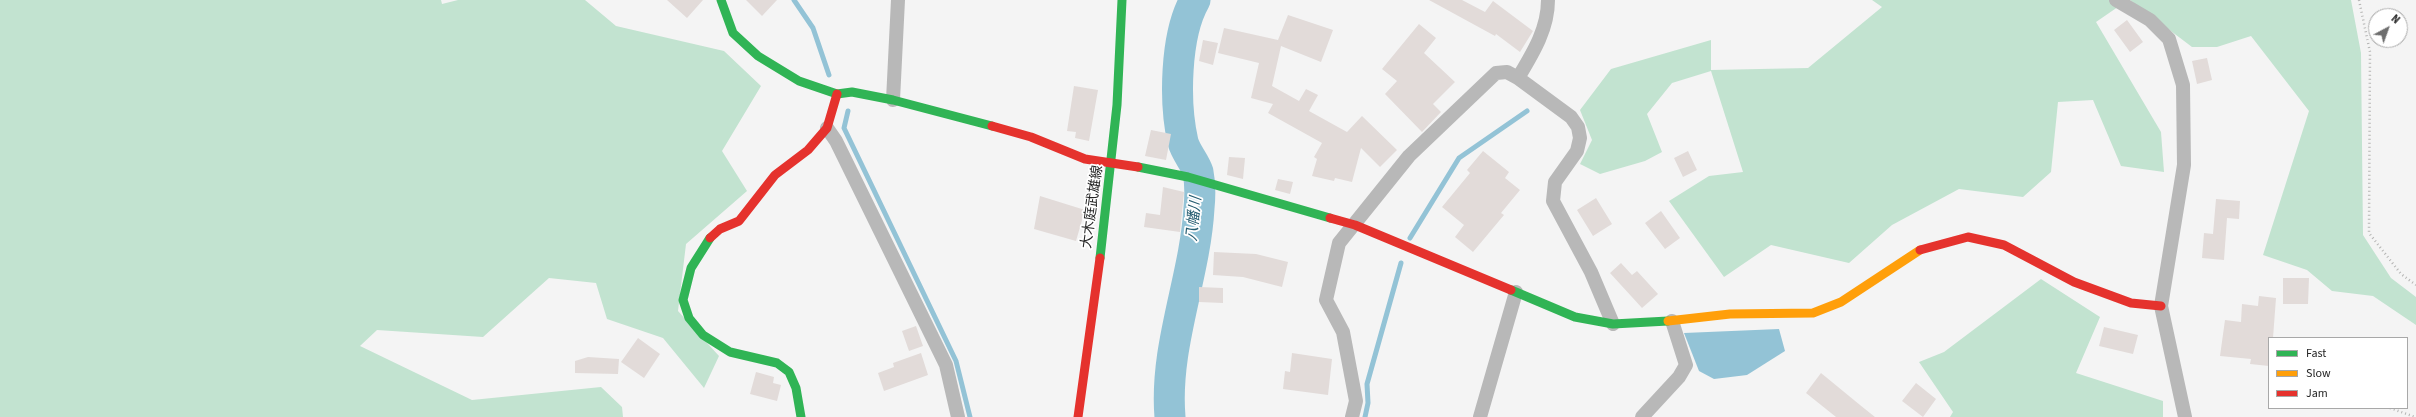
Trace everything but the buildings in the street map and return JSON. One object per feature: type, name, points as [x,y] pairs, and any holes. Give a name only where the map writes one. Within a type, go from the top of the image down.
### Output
[{"type":"street","points":[[721,0],[733,33],[758,56],[799,81],[837,94],[852,92],[893,100],[1031,137],[1085,159],[1147,168],[1188,177],[1354,225],[1575,317],[1612,324],[1730,314],[1813,313],[1841,302],[1917,251],[1968,237],[2004,244],[2074,282],[2124,300],[2161,306]]},
{"type":"street","points":[[893,100],[898,0]]},
{"type":"street","name":"大木庭武雄線","points":[[1078,417],[1113,164],[1121,66],[1122,0]]},
{"type":"street","points":[[1518,78],[1538,43],[1548,11],[1548,0]]},
{"type":"street","points":[[2116,0],[2150,20],[2169,39],[2183,85],[2184,165],[2161,306],[2185,417]]},
{"type":"street","points":[[1352,417],[1356,401],[1343,332],[1326,300],[1339,243],[1409,156],[1496,73],[1507,72],[1518,78],[1571,117],[1578,127],[1580,138],[1576,151],[1555,182],[1553,202],[1591,272],[1612,324]]},
{"type":"street","points":[[801,417],[796,388],[789,372],[777,362],[730,352],[703,334],[689,318],[683,300],[691,268],[706,242],[720,229],[738,221],[775,175],[808,150],[827,128],[837,94]]},
{"type":"street","points":[[827,128],[836,141],[946,365],[958,417]]},
{"type":"street","points":[[1480,417],[1516,292]]},
{"type":"street","points":[[1642,417],[1680,377],[1686,365],[1672,320]]},
{"type":"path","points":[[2359,0],[2370,52],[2369,233],[2401,274],[2416,285]]},
{"type":"path","points":[[2393,409],[2415,417]]},
{"type":"green space","points":[[0,0],[441,0],[442,4],[458,0],[585,0],[616,26],[724,51],[761,86],[722,151],[747,191],[686,244],[678,311],[719,356],[704,388],[663,338],[607,319],[596,283],[549,278],[483,337],[377,330],[360,346],[472,400],[601,387],[622,407],[623,417],[0,417]]},
{"type":"green space","points":[[1872,0],[2128,0],[2096,22],[2161,132],[2164,172],[2121,166],[2093,100],[2058,102],[2051,172],[2023,197],[1959,189],[1892,225],[1849,263],[1771,245],[1724,277],[1669,201],[1709,176],[1743,172],[1711,71],[1672,83],[1647,114],[1662,152],[1645,161],[1600,174],[1580,164],[1592,140],[1580,110],[1611,69],[1711,40],[1711,70],[1808,68],[1882,7]]},
{"type":"green space","points":[[2130,0],[2351,0],[2361,53],[2363,235],[2391,278],[2416,297],[2416,325],[2373,296],[2332,291],[2307,270],[2263,255],[2309,111],[2251,36],[2217,47],[2192,47]]},
{"type":"green space","points":[[2041,279],[2100,317],[2076,373],[2163,401],[2163,417],[1950,417],[1953,412],[1919,362],[1944,352]]},
{"type":"water","points":[[1779,329],[1785,351],[1747,375],[1714,379],[1699,371],[1684,333]]},
{"type":"waterway","points":[[794,0],[813,28],[829,75]]},
{"type":"waterway","name":"八幡川","points":[[1170,417],[1169,391],[1171,364],[1175,338],[1192,260],[1199,204],[1198,172],[1183,142],[1178,108],[1178,70],[1180,50],[1183,31],[1195,0]]},
{"type":"waterway","points":[[848,111],[844,128],[956,361],[970,417]]},
{"type":"waterway","points":[[1410,238],[1459,158],[1527,111]]},
{"type":"waterway","points":[[1365,417],[1368,403],[1367,384],[1401,263]]},
{"type":"traffic: fast","points":[[721,0],[733,33],[758,56],[799,81],[837,94],[852,92],[893,100],[992,126]]},
{"type":"traffic: fast","points":[[1100,258],[1117,105],[1122,0]]},
{"type":"traffic: fast","points":[[1138,167],[1188,177],[1330,218]]},
{"type":"traffic: fast","points":[[710,238],[691,268],[683,300],[689,318],[703,335],[730,352],[777,363],[789,372],[796,388],[801,417]]},
{"type":"traffic: fast","points":[[1511,290],[1575,317],[1613,324],[1668,321]]},
{"type":"traffic: slow","points":[[1668,321],[1730,314],[1813,313],[1841,302],[1920,250]]},
{"type":"traffic: jam","points":[[710,238],[720,229],[739,221],[775,175],[808,150],[827,128],[837,94]]},
{"type":"traffic: jam","points":[[992,126],[1031,137],[1085,159],[1138,167]]},
{"type":"traffic: jam","points":[[1330,218],[1355,225],[1511,290]]},
{"type":"traffic: jam","points":[[1920,250],[1968,237],[2004,245],[2074,282],[2131,303],[2161,306]]},
{"type":"traffic: jam","points":[[1078,417],[1100,258]]}]
